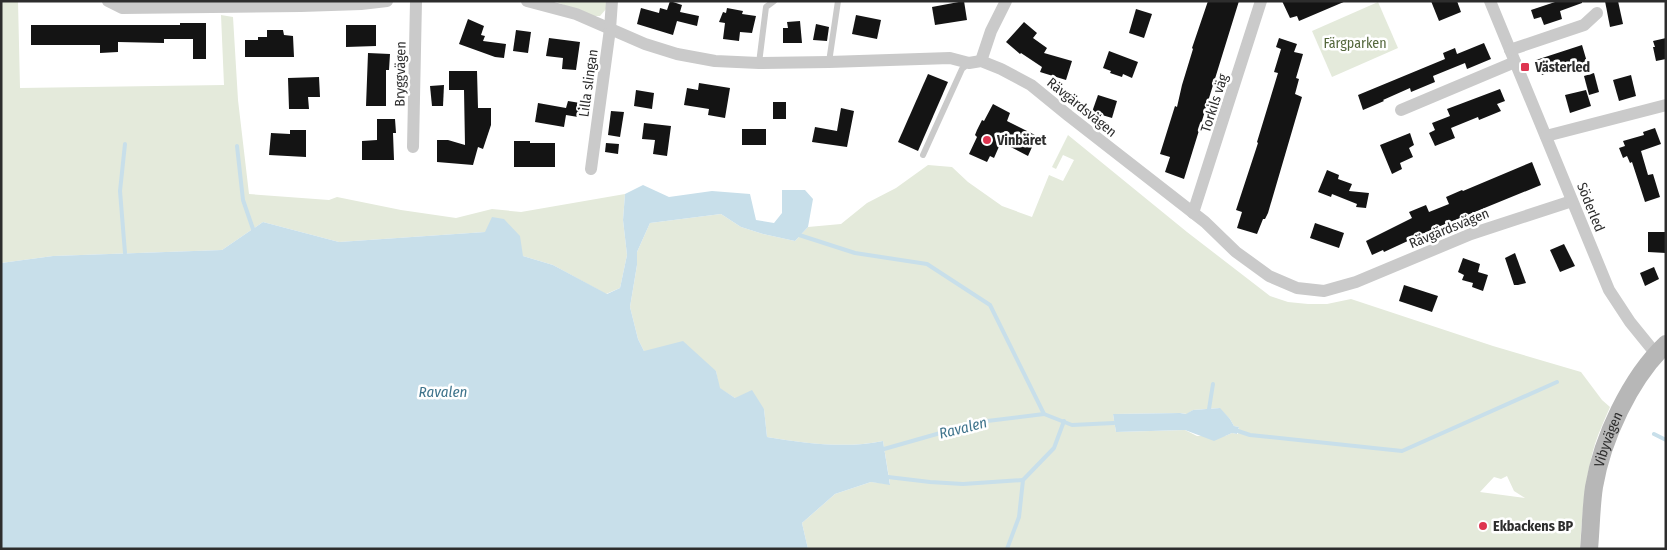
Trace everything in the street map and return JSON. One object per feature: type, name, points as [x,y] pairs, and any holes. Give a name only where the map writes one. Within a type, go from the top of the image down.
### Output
[{"type":"street","points":[[108,1],[122,8],[229,3],[361,3],[387,1]]},
{"type":"street","name":"Bryggvägen","points":[[413,147],[416,1]]},
{"type":"street","name":"Rävgärdsvägen","points":[[527,1],[576,14],[645,44],[677,54],[715,62],[829,62],[950,58],[1001,69],[1031,85],[1193,213],[1236,252],[1269,276],[1297,288],[1324,291],[1356,282],[1471,234],[1572,201]]},
{"type":"street","name":"Lilla slingan","points":[[591,169],[612,1]]},
{"type":"street","points":[[975,62],[1006,1]]},
{"type":"street","name":"Torkils väg","points":[[1193,213],[1261,1]]},
{"type":"street","name":"Söderled","points":[[1490,1],[1609,290],[1630,322],[1661,349]]},
{"type":"street","points":[[1510,50],[1584,25],[1597,13]]},
{"type":"street","points":[[1401,110],[1515,62]]},
{"type":"street","points":[[1546,136],[1666,105]]},
{"type":"street","name":"Vibyvägen","points":[[1589,549],[1594,488],[1604,446],[1628,394],[1661,349]]},
{"type":"lane","points":[[759,63],[766,7],[774,1]]},
{"type":"lane","points":[[829,62],[838,1]]},
{"type":"lane","points":[[923,155],[962,70],[975,62]]},
{"type":"green space","points":[[1,1],[18,1],[20,88],[224,85],[221,15],[233,17],[238,100],[249,194],[329,200],[337,197],[401,210],[456,218],[492,209],[521,212],[625,194],[623,220],[627,255],[620,288],[606,294],[553,265],[523,256],[485,232],[339,242],[263,222],[222,250],[53,256],[1,263]]},
{"type":"green space","points":[[554,1],[606,1],[606,9],[600,16],[592,16]]},
{"type":"green space","name":"Färgparken","points":[[1378,2],[1398,48],[1332,77],[1312,31]]},
{"type":"green space","points":[[1068,135],[1187,232],[1270,296],[1288,302],[1308,304],[1327,304],[1351,299],[1493,346],[1581,372],[1602,400],[1610,407],[1597,439],[1586,483],[1580,549],[808,549],[802,523],[835,494],[871,482],[890,484],[883,441],[839,445],[767,437],[764,409],[735,398],[719,388],[716,371],[644,351],[638,339],[630,307],[637,265],[637,252],[650,223],[721,214],[741,227],[795,241],[808,227],[841,224],[867,203],[896,188],[928,165],[952,167],[968,182],[1002,206],[1032,217],[1049,175],[1063,181],[1074,160],[1063,155],[1056,169],[1052,167]],"holes":[[[1219,408],[1234,426],[1239,427],[1238,434],[1197,436],[1185,430],[1116,432],[1113,414],[1187,414],[1193,410]],[[1507,476],[1514,491],[1525,498],[1480,492],[1494,477],[1501,479]]]},
{"type":"water","name":"Ravalen","points":[[643,185],[669,197],[712,191],[750,194],[756,220],[774,223],[782,213],[782,190],[805,190],[813,199],[808,227],[795,241],[741,227],[721,214],[650,223],[637,252],[637,265],[630,307],[638,339],[644,351],[683,341],[716,371],[720,388],[735,398],[752,390],[764,409],[767,437],[840,445],[883,441],[890,485],[871,482],[835,494],[802,523],[808,549],[1,549],[1,263],[53,256],[222,250],[263,222],[339,242],[485,232],[492,217],[504,219],[520,236],[523,256],[553,265],[607,294],[620,288],[627,255],[623,220],[625,194]]},
{"type":"water","points":[[1220,408],[1234,426],[1239,427],[1237,434],[1232,433],[1214,441],[1185,430],[1116,432],[1113,414],[1186,414],[1193,410]]},
{"type":"building","points":[[670,1],[682,5],[680,12],[699,16],[697,26],[677,21],[673,35],[637,24],[641,8],[659,13],[660,8],[667,10]]},
{"type":"building","points":[[964,1],[967,20],[935,25],[932,7]]},
{"type":"building","points":[[1208,1],[1239,1],[1184,179],[1165,172],[1170,157],[1160,154],[1175,106],[1177,107],[1192,48]]},
{"type":"building","points":[[1282,1],[1346,1],[1299,21],[1297,16],[1290,18]]},
{"type":"building","points":[[1431,1],[1457,1],[1461,12],[1439,21]]},
{"type":"building","points":[[1558,1],[1582,1],[1582,3],[1560,11],[1562,19],[1544,25],[1541,17],[1534,19],[1531,10]]},
{"type":"building","points":[[1605,1],[1618,1],[1623,24],[1610,27]]},
{"type":"building","points":[[727,8],[743,11],[742,14],[756,16],[752,33],[740,32],[739,41],[723,39],[725,23],[719,22],[723,12],[726,13]]},
{"type":"building","points":[[1136,9],[1152,14],[1144,38],[1129,33]]},
{"type":"building","points":[[856,15],[881,20],[877,39],[852,34]]},
{"type":"building","points":[[468,19],[484,26],[481,35],[485,36],[483,41],[506,44],[504,58],[495,57],[459,44]]},
{"type":"building","points":[[800,21],[802,43],[783,43],[783,28],[788,28],[787,22]]},
{"type":"building","points":[[1024,22],[1037,33],[1033,38],[1047,48],[1044,53],[1072,61],[1066,80],[1040,72],[1042,67],[1020,54],[1006,42]]},
{"type":"building","points":[[180,23],[206,23],[206,59],[193,59],[193,39],[164,39],[164,43],[118,42],[118,52],[100,53],[100,45],[31,45],[31,25],[180,25]]},
{"type":"building","points":[[816,24],[829,27],[827,41],[813,40]]},
{"type":"building","points":[[346,25],[376,25],[376,46],[346,47]]},
{"type":"building","points":[[267,30],[283,30],[284,35],[293,36],[294,57],[245,57],[245,40],[258,40],[258,37],[267,37]]},
{"type":"building","points":[[516,30],[531,32],[528,53],[513,51]]},
{"type":"building","points":[[549,38],[580,42],[576,70],[562,69],[563,58],[546,56]]},
{"type":"building","points":[[1279,38],[1297,44],[1294,52],[1303,54],[1296,78],[1299,79],[1295,94],[1302,97],[1268,213],[1265,219],[1263,219],[1257,234],[1237,228],[1242,212],[1236,210],[1278,73],[1274,72],[1281,49],[1276,47]]},
{"type":"building","points":[[1666,38],[1666,59],[1656,61],[1653,41]]},
{"type":"building","points":[[1484,43],[1491,59],[1467,69],[1465,63],[1433,76],[1435,82],[1411,92],[1410,88],[1363,110],[1358,95],[1445,59],[1443,53],[1455,48],[1457,54]]},
{"type":"building","points":[[1582,45],[1587,62],[1566,68],[1565,66],[1542,75],[1536,60]]},
{"type":"building","points":[[1109,51],[1138,62],[1132,78],[1123,74],[1122,77],[1110,73],[1111,71],[1103,68]]},
{"type":"building","points":[[368,53],[390,54],[389,70],[386,70],[386,106],[366,106]]},
{"type":"building","points":[[449,71],[477,71],[478,108],[491,108],[491,125],[483,149],[478,147],[473,165],[437,162],[437,140],[448,140],[465,145],[464,90],[449,90]]},
{"type":"building","points":[[1594,73],[1599,92],[1589,95],[1584,76]]},
{"type":"building","points":[[928,74],[948,82],[918,151],[898,142]]},
{"type":"building","points":[[1631,75],[1636,96],[1619,101],[1613,80]]},
{"type":"building","points":[[319,77],[320,97],[308,97],[309,109],[289,109],[288,78]]},
{"type":"building","points":[[699,83],[730,88],[725,118],[708,115],[709,109],[684,105],[687,88],[698,90]]},
{"type":"building","points":[[444,85],[443,106],[432,106],[430,86]]},
{"type":"building","points":[[1500,89],[1505,101],[1497,104],[1501,111],[1479,120],[1478,117],[1451,128],[1455,138],[1435,146],[1429,133],[1435,130],[1432,123],[1450,116],[1447,109]]},
{"type":"building","points":[[636,90],[654,93],[652,109],[634,106]]},
{"type":"building","points":[[1586,90],[1591,106],[1570,113],[1565,95]]},
{"type":"building","points":[[1098,95],[1117,101],[1112,118],[1092,112]]},
{"type":"building","points":[[568,101],[580,103],[578,117],[566,115],[564,127],[535,122],[538,103],[566,108]]},
{"type":"building","points":[[773,102],[786,102],[786,119],[773,119]]},
{"type":"building","name":"Vinbäret","points":[[993,104],[1010,113],[1007,121],[1037,136],[1028,156],[1001,142],[994,158],[990,156],[987,162],[969,154],[977,137],[975,135],[977,130]]},
{"type":"building","points":[[841,108],[854,111],[847,147],[812,142],[815,127],[837,131]]},
{"type":"building","points":[[611,111],[624,112],[620,137],[608,135]]},
{"type":"building","points":[[377,119],[395,119],[396,133],[393,133],[394,160],[362,160],[362,141],[377,140]]},
{"type":"building","points":[[644,123],[671,126],[667,156],[653,154],[655,140],[642,139]]},
{"type":"building","points":[[1655,128],[1661,144],[1641,151],[1648,175],[1653,174],[1660,197],[1645,202],[1632,162],[1630,163],[1627,156],[1623,158],[1619,148],[1625,146],[1623,141],[1644,135],[1643,132]]},
{"type":"building","points":[[742,129],[766,129],[766,145],[742,145]]},
{"type":"building","points":[[290,130],[306,130],[306,157],[269,155],[271,133],[290,134]]},
{"type":"building","points":[[1410,133],[1414,145],[1409,148],[1413,157],[1400,163],[1402,169],[1392,174],[1380,145]]},
{"type":"building","points":[[514,141],[555,143],[555,167],[514,167]]},
{"type":"building","points":[[606,143],[619,144],[618,154],[605,152]]},
{"type":"building","points":[[1532,162],[1541,185],[1438,227],[1384,252],[1383,250],[1372,255],[1366,241],[1412,218],[1409,212],[1426,205],[1429,212],[1449,204],[1446,197]]},
{"type":"building","points":[[1327,170],[1339,175],[1338,179],[1352,184],[1349,191],[1369,193],[1366,208],[1356,207],[1357,204],[1332,194],[1331,197],[1318,192]]},
{"type":"building","points":[[1315,223],[1344,233],[1339,248],[1310,238]]},
{"type":"building","points":[[1648,232],[1666,232],[1666,253],[1648,252]]},
{"type":"building","points":[[1564,244],[1575,266],[1560,272],[1550,250]]},
{"type":"building","points":[[1515,253],[1526,283],[1518,285],[1514,285],[1505,258]]},
{"type":"building","points":[[1463,258],[1480,264],[1478,272],[1488,275],[1483,291],[1472,287],[1473,283],[1462,280],[1464,275],[1458,272]]},
{"type":"building","points":[[1654,267],[1659,279],[1645,286],[1640,273]]},
{"type":"building","points":[[1404,285],[1438,296],[1432,312],[1399,301]]},
{"type":"waterway","points":[[125,144],[120,191],[125,253]]},
{"type":"waterway","points":[[237,146],[243,200],[253,229]]},
{"type":"waterway","points":[[796,234],[855,253],[927,264],[990,305],[1044,414],[1072,425],[1114,423]]},
{"type":"waterway","points":[[1238,431],[1250,435],[1402,451],[1557,382]]},
{"type":"waterway","points":[[1209,409],[1213,384]]},
{"type":"waterway","name":"Ravalen","points":[[884,449],[979,422],[1044,414]]},
{"type":"waterway","name":"Ravalen","points":[[1007,549],[1019,517],[1023,480],[1054,448],[1064,421]]},
{"type":"waterway","points":[[1654,434],[1666,440]]},
{"type":"waterway","name":"Ravalen","points":[[888,477],[963,484],[1023,480]]},
{"type":"place","name":"Västerled","points":[[1525,67]]},
{"type":"place","name":"Vinbäret","points":[[987,140]]},
{"type":"place","name":"Ekbackens BP","points":[[1483,526]]}]
